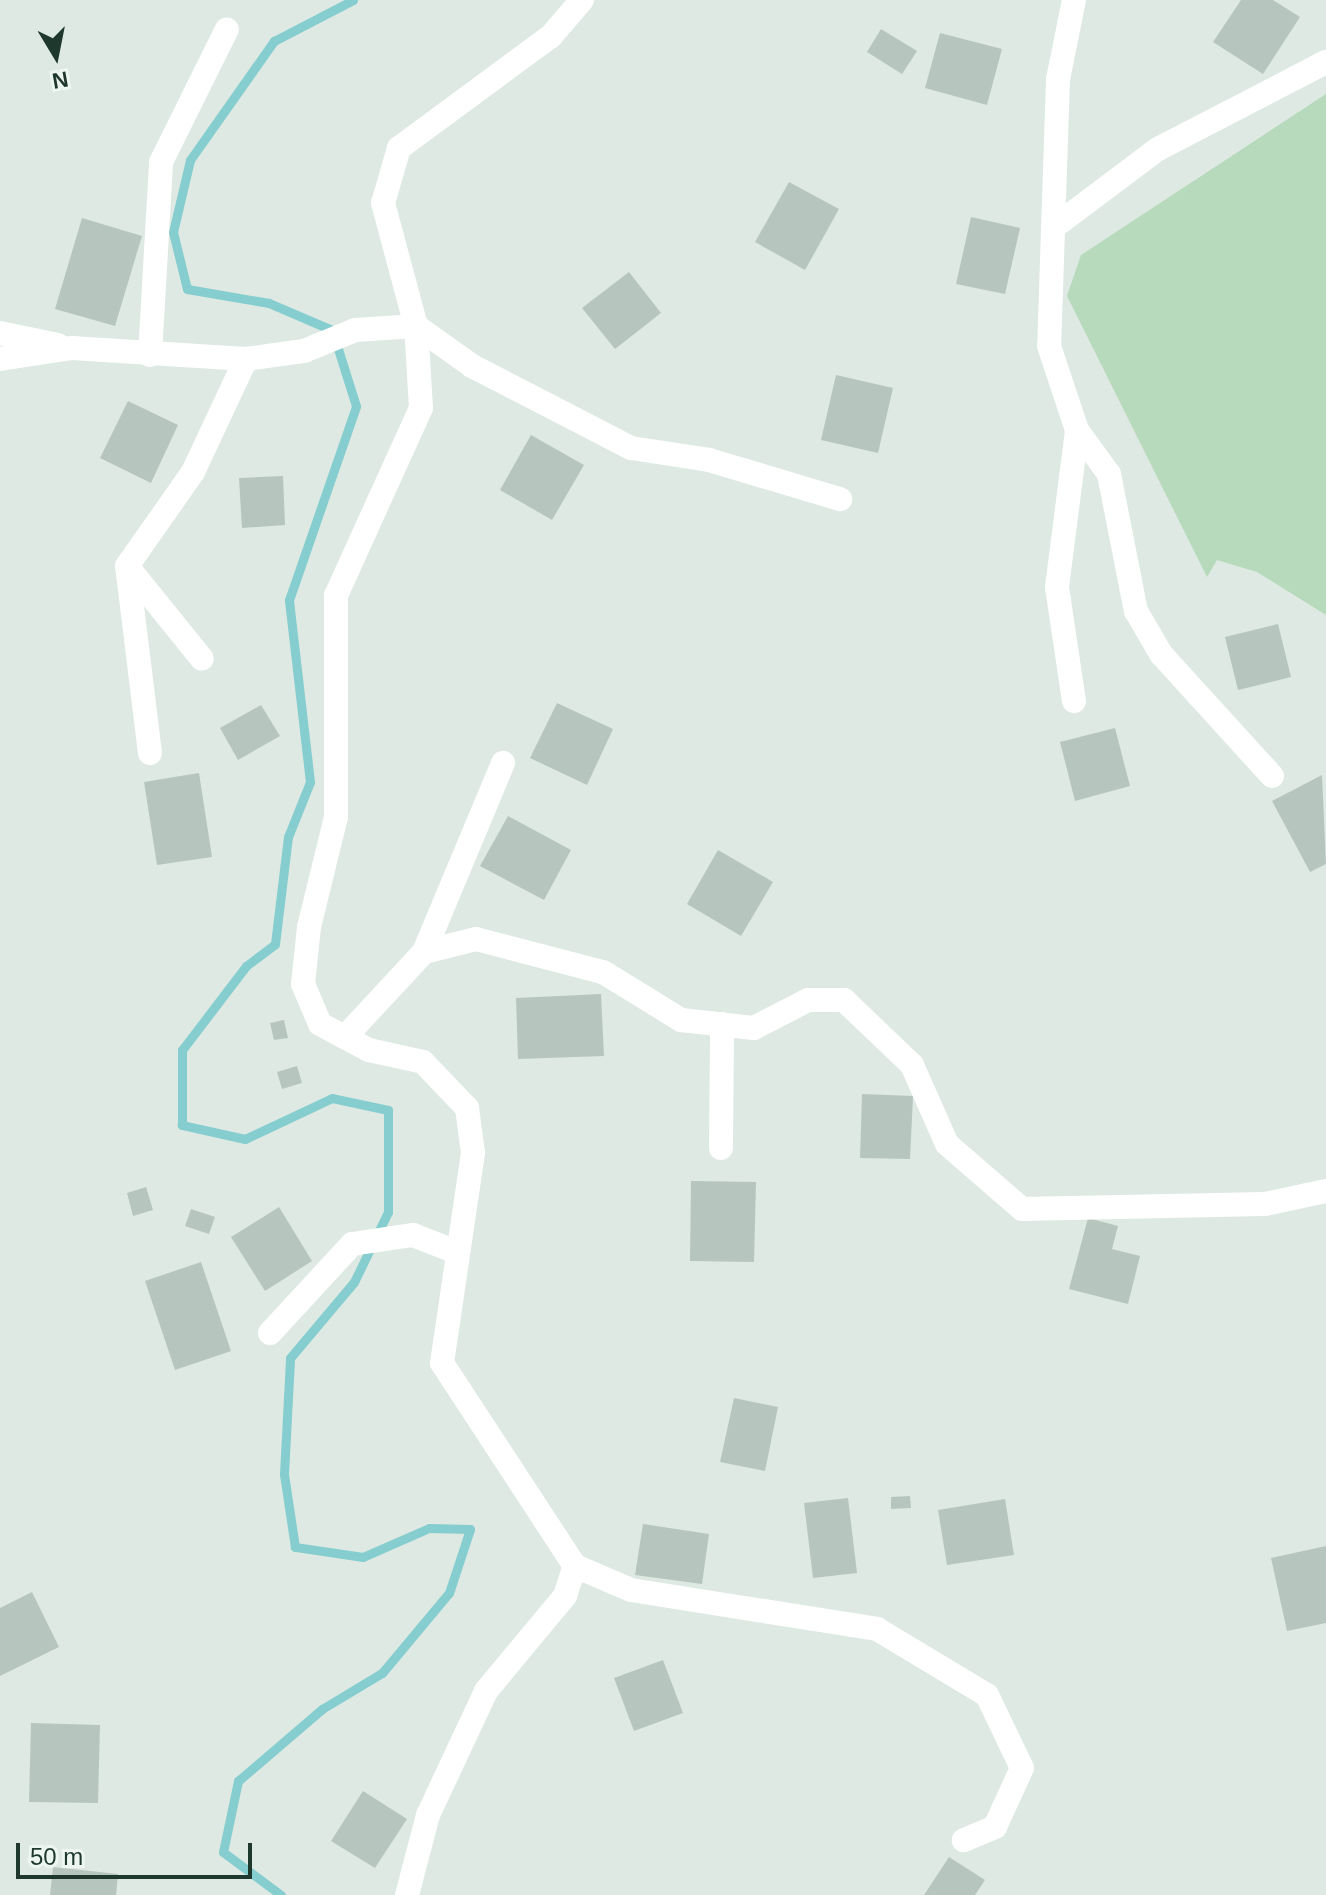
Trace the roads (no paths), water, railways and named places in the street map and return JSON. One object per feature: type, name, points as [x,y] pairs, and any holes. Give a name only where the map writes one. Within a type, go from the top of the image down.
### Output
[{"type":"street","points":[[582,0],[551,36],[399,148],[383,203],[416,326],[421,408],[336,595],[336,817],[309,927],[303,984],[320,1024],[369,1050],[423,1062],[467,1108],[473,1153],[454,1251],[442,1363],[575,1566],[631,1590],[877,1629],[987,1695],[1022,1768],[995,1827],[964,1840]]},
{"type":"street","points":[[1074,0],[1058,79],[1049,346],[1077,430],[1109,474],[1136,611],[1161,654],[1272,776]]},
{"type":"street","points":[[150,355],[161,162],[227,29]]},
{"type":"street","points":[[1054,227],[1158,149],[1260,101],[1326,62]]},
{"type":"street","points":[[0,333],[72,348],[246,359],[304,351],[355,330],[416,326],[472,366],[631,448],[709,460],[840,499]]},
{"type":"street","points":[[0,359],[72,348]]},
{"type":"street","points":[[150,753],[127,566],[193,472],[246,359]]},
{"type":"street","points":[[1074,701],[1057,587],[1077,430]]},
{"type":"street","points":[[127,566],[202,659]]},
{"type":"street","points":[[345,1037],[424,952],[503,763]]},
{"type":"street","points":[[424,952],[476,939],[603,972],[681,1020],[754,1028],[808,1000],[844,1000],[912,1065],[947,1144],[979,1175],[1022,1209],[1089,1208],[1139,1203],[1265,1204],[1326,1191]]},
{"type":"street","points":[[721,1148],[722,1024]]},
{"type":"street","points":[[270,1333],[352,1244],[413,1235],[454,1251]]},
{"type":"street","points":[[407,1895],[428,1815],[486,1691],[565,1596],[575,1566]]},
{"type":"waterway","points":[[281,1895],[223,1852],[238,1781],[322,1709],[382,1673],[449,1593],[470,1529],[429,1528],[363,1557],[295,1547],[284,1474],[290,1358],[354,1282],[388,1212],[388,1110],[332,1098],[245,1139],[182,1125],[182,1050],[246,966],[275,944],[288,837],[310,782],[289,600],[356,406],[332,330],[269,303],[187,289],[173,232],[190,160],[274,41],[353,0]]}]
